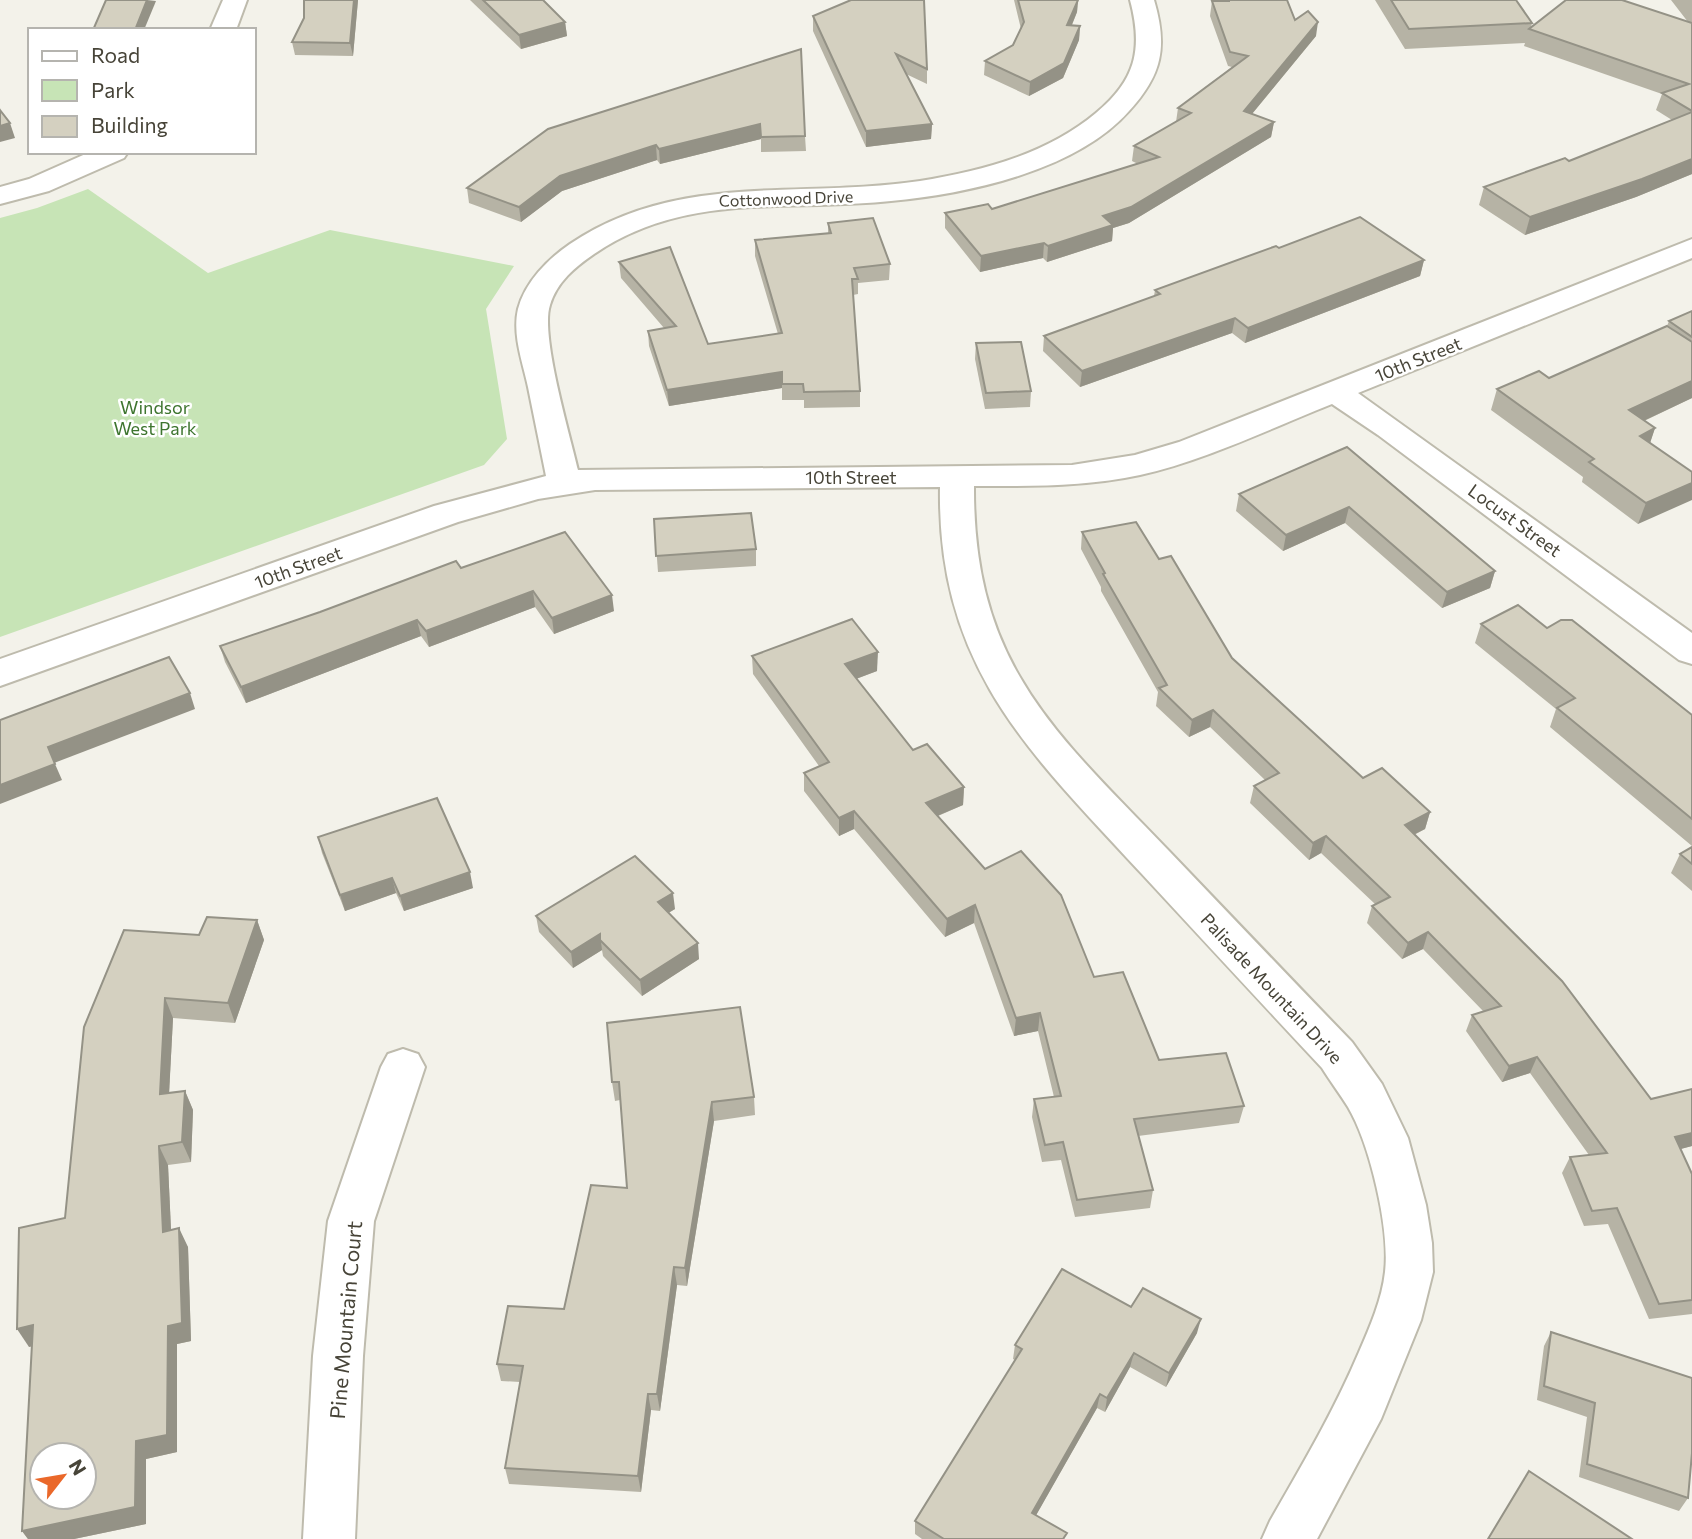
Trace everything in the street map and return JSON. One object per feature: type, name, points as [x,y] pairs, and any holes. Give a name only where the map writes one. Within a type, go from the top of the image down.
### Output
[{"type":"street","points":[[224,28],[235,0]]},
{"type":"street","name":"Cottonwood Drive","points":[[564,482],[532,336],[533,310],[552,274],[576,252],[614,227],[677,206],[734,198],[845,196],[924,188],[983,176],[1043,156],[1081,137],[1135,87],[1148,61],[1150,33],[1142,0]]},
{"type":"street","points":[[0,196],[39,185],[109,154]]},
{"type":"street","name":"10th Street","points":[[0,673],[446,514],[502,496],[564,482],[608,478],[1072,475],[1138,464],[1191,449],[1692,248]]},
{"type":"street","name":"Locust Street","points":[[1335,392],[1389,428],[1692,650]]},
{"type":"street","name":"Palisade Mountain Drive","points":[[957,477],[956,525],[963,573],[982,637],[1013,701],[1058,759],[1337,1055],[1366,1097],[1385,1138],[1403,1206],[1409,1242],[1409,1272],[1397,1320],[1356,1419],[1287,1539]]},
{"type":"street","name":"Pine Mountain Court","points":[[329,1539],[338,1356],[351,1221],[403,1067]]},
{"type":"green space","name":"Windsor West Park","points":[[88,189],[208,273],[330,230],[514,266],[486,309],[507,439],[484,465],[0,637],[0,218]]},
{"type":"building","points":[[106,0],[147,0],[136,28],[94,28]]},
{"type":"building","points":[[304,0],[354,0],[350,43],[292,42],[304,18]]},
{"type":"building","points":[[483,0],[543,0],[565,22],[519,35]]},
{"type":"building","points":[[851,0],[924,0],[927,69],[896,54],[932,124],[866,131],[813,16]]},
{"type":"building","points":[[1018,0],[1078,0],[1067,25],[1080,26],[1064,63],[1030,82],[985,61],[1013,45],[1024,22]]},
{"type":"building","points":[[1287,0],[1295,20],[1308,11],[1318,22],[1244,111],[1274,122],[1131,207],[1103,216],[1113,225],[1048,246],[1044,243],[981,256],[945,213],[988,204],[992,209],[1159,157],[1134,146],[1191,113],[1178,108],[1248,56],[1230,52],[1212,1]]},
{"type":"building","points":[[1391,0],[1516,0],[1532,23],[1409,29]]},
{"type":"building","points":[[1566,0],[1622,0],[1692,23],[1692,111],[1662,93],[1689,84],[1529,29]]},
{"type":"building","points":[[801,49],[805,136],[761,137],[760,124],[659,149],[656,145],[560,176],[519,207],[467,188],[548,129]]},
{"type":"building","points":[[0,110],[10,123],[0,126]]},
{"type":"building","points":[[1692,112],[1692,159],[1642,179],[1530,217],[1484,187],[1565,158],[1569,161]]},
{"type":"building","points":[[1360,217],[1424,260],[1248,328],[1235,318],[1082,371],[1044,336],[1160,294],[1155,290]]},
{"type":"building","points":[[873,218],[890,264],[854,268],[858,279],[852,279],[860,391],[804,392],[803,384],[782,384],[782,372],[667,390],[648,331],[676,326],[619,262],[670,247],[708,344],[782,333],[755,240],[831,233],[828,223]]},
{"type":"building","points":[[1692,311],[1692,337],[1669,321]]},
{"type":"building","points":[[1667,326],[1692,342],[1692,381],[1629,410],[1655,428],[1640,436],[1692,472],[1692,483],[1646,503],[1589,462],[1594,459],[1497,389],[1539,371],[1549,378]]},
{"type":"building","points":[[1021,342],[1031,391],[986,393],[976,343]]},
{"type":"building","points":[[1347,447],[1495,571],[1447,592],[1349,507],[1286,535],[1239,494]]},
{"type":"building","points":[[751,513],[756,549],[656,556],[654,519]]},
{"type":"building","points":[[1136,522],[1159,559],[1171,556],[1232,658],[1363,778],[1382,768],[1430,812],[1405,825],[1562,981],[1651,1099],[1692,1089],[1692,1133],[1675,1137],[1692,1174],[1692,1300],[1659,1304],[1617,1208],[1592,1211],[1570,1157],[1607,1153],[1537,1057],[1509,1066],[1472,1015],[1501,1006],[1428,932],[1408,943],[1372,906],[1390,897],[1326,836],[1313,843],[1254,786],[1279,773],[1213,710],[1192,720],[1159,688],[1167,685],[1082,532]]},
{"type":"building","points":[[565,532],[612,595],[552,618],[533,591],[426,631],[417,620],[241,687],[220,646],[456,561],[461,568]]},
{"type":"building","points":[[1518,605],[1547,628],[1561,620],[1572,620],[1692,715],[1692,819],[1557,708],[1575,698],[1481,624]]},
{"type":"building","points":[[852,619],[878,652],[845,664],[913,750],[927,744],[964,787],[926,803],[985,869],[1021,851],[1061,895],[1094,977],[1123,972],[1159,1060],[1226,1053],[1244,1106],[1134,1119],[1153,1190],[1077,1200],[1063,1142],[1045,1145],[1034,1099],[1061,1096],[1040,1013],[1016,1018],[975,905],[947,919],[854,811],[839,818],[804,773],[829,762],[752,656]]},
{"type":"building","points":[[169,657],[190,693],[48,747],[55,764],[0,785],[0,720]]},
{"type":"building","points":[[437,798],[470,872],[400,896],[392,878],[340,895],[318,837]]},
{"type":"building","points":[[1692,847],[1692,864],[1680,854]]},
{"type":"building","points":[[635,856],[673,893],[658,902],[698,943],[640,980],[600,940],[600,934],[571,952],[536,916]]},
{"type":"building","points":[[207,917],[257,920],[228,1003],[165,998],[160,1094],[185,1091],[182,1142],[159,1146],[163,1232],[179,1228],[182,1323],[168,1326],[167,1435],[136,1441],[135,1507],[22,1531],[33,1325],[17,1329],[19,1228],[65,1218],[84,1027],[124,930],[199,935]]},
{"type":"building","points":[[740,1007],[754,1097],[712,1102],[685,1268],[674,1267],[657,1394],[648,1394],[638,1476],[505,1468],[523,1366],[497,1364],[508,1306],[564,1309],[591,1185],[627,1188],[619,1082],[612,1082],[607,1023]]},
{"type":"building","points":[[1062,1269],[1131,1307],[1143,1288],[1201,1319],[1169,1373],[1134,1353],[1107,1398],[1100,1394],[1032,1513],[1067,1533],[1063,1539],[944,1539],[915,1521],[1022,1349],[1015,1345]]},
{"type":"building","points":[[1551,1332],[1692,1378],[1692,1453],[1688,1498],[1587,1464],[1595,1403],[1544,1386]]},
{"type":"building","points":[[1529,1471],[1632,1539],[1488,1539]]}]
